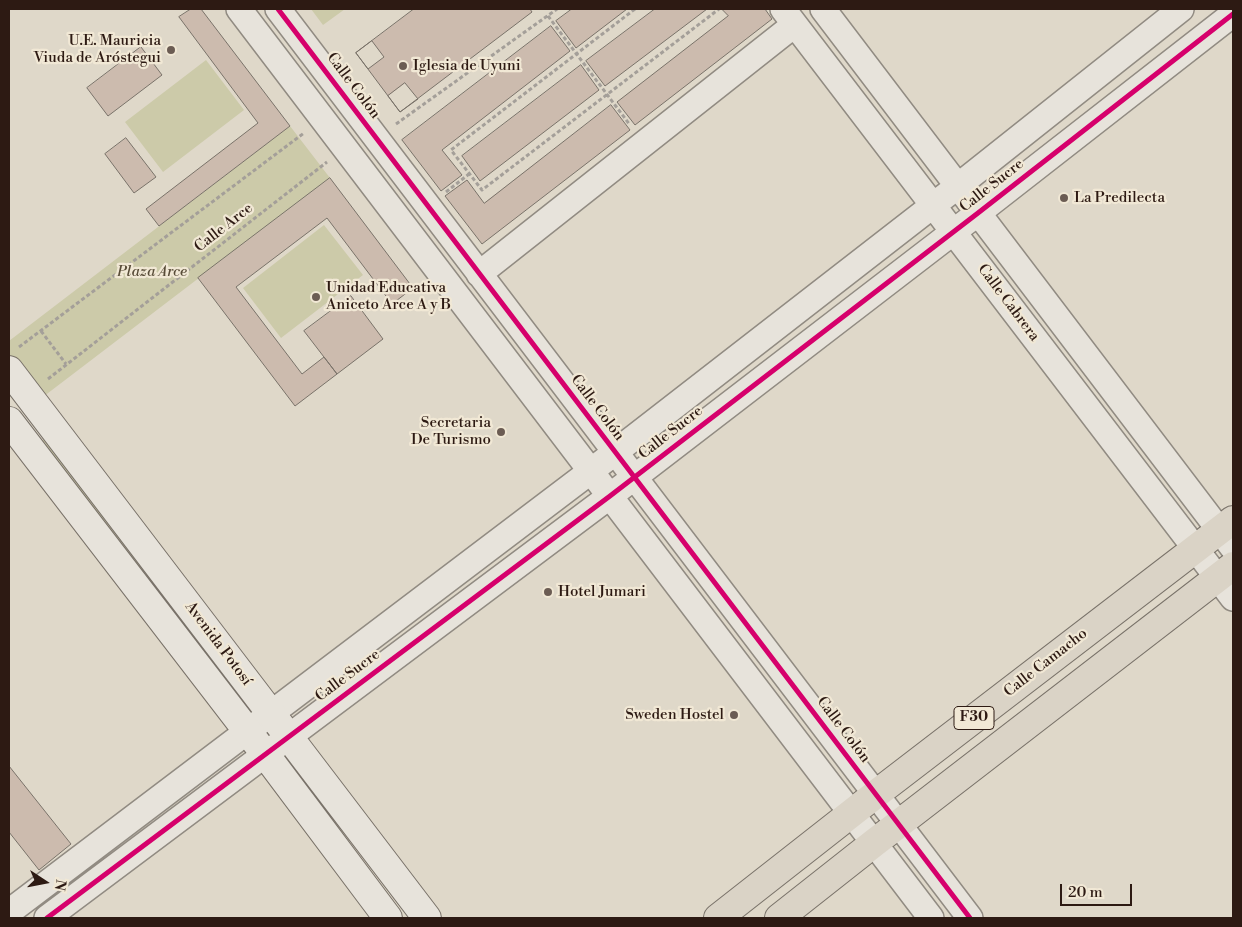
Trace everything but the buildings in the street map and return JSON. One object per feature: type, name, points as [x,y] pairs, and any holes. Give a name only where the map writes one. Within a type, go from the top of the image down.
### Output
[{"type":"highway","name":"Calle Camacho","points":[[718,918],[1195,548],[1229,533]]},
{"type":"highway","name":"F30","points":[[779,918],[898,824],[1228,581]]},
{"type":"main road","name":"Avenida Potosí","points":[[12,360],[27,394],[427,918]]},
{"type":"main road","name":"Avenida Potosí","points":[[9,421],[265,754],[388,918]]},
{"type":"street","points":[[239,9],[931,918]]},
{"type":"street","name":"Calle Colón","points":[[278,9],[970,918]]},
{"type":"street","name":"Calle Cabrera","points":[[822,9],[978,213],[1229,533]]},
{"type":"street","name":"Calle Sucre","points":[[9,912],[591,471],[958,186],[1181,9]]},
{"type":"street","name":"Calle Sucre","points":[[47,918],[634,478],[1233,14]]},
{"type":"street","points":[[479,274],[644,143],[788,17]]},
{"type":"street","name":"Calle Cabrera","points":[[788,17],[954,231],[1195,548],[1228,581]]},
{"type":"path","points":[[375,136],[405,119],[557,9]]},
{"type":"path","points":[[635,9],[451,150],[482,190],[718,9]]},
{"type":"path","points":[[548,16],[644,143]]},
{"type":"path","points":[[40,331],[67,364]]},
{"type":"green space","points":[[311,9],[345,9],[323,25]]},
{"type":"green space","points":[[206,60],[244,110],[163,172],[125,122]]},
{"type":"green space","name":"Plaza Arce","points":[[290,126],[330,178],[35,403],[9,370],[9,341]]},
{"type":"green space","points":[[324,225],[363,275],[281,338],[243,288]]},
{"type":"green space","points":[[48,436],[251,697],[240,707],[36,446]]},
{"type":"cycle path","points":[[278,9],[970,918]]},
{"type":"cycle path","points":[[47,918],[610,496],[1233,14]]},
{"type":"place","name":"U.E. Mauricia Viuda de Aróstegui","points":[[171,50]]},
{"type":"place","name":"Iglesia de Uyuni","points":[[403,66]]},
{"type":"place","name":"La Predilecta","points":[[1064,198]]},
{"type":"place","name":"Unidad Educativa Aniceto Arce A y B","points":[[316,297]]},
{"type":"place","name":"Secretaria De Turismo","points":[[501,432]]},
{"type":"place","name":"Hotel Jumari","points":[[548,592]]},
{"type":"place","name":"Sweden Hostel","points":[[734,715]]}]
